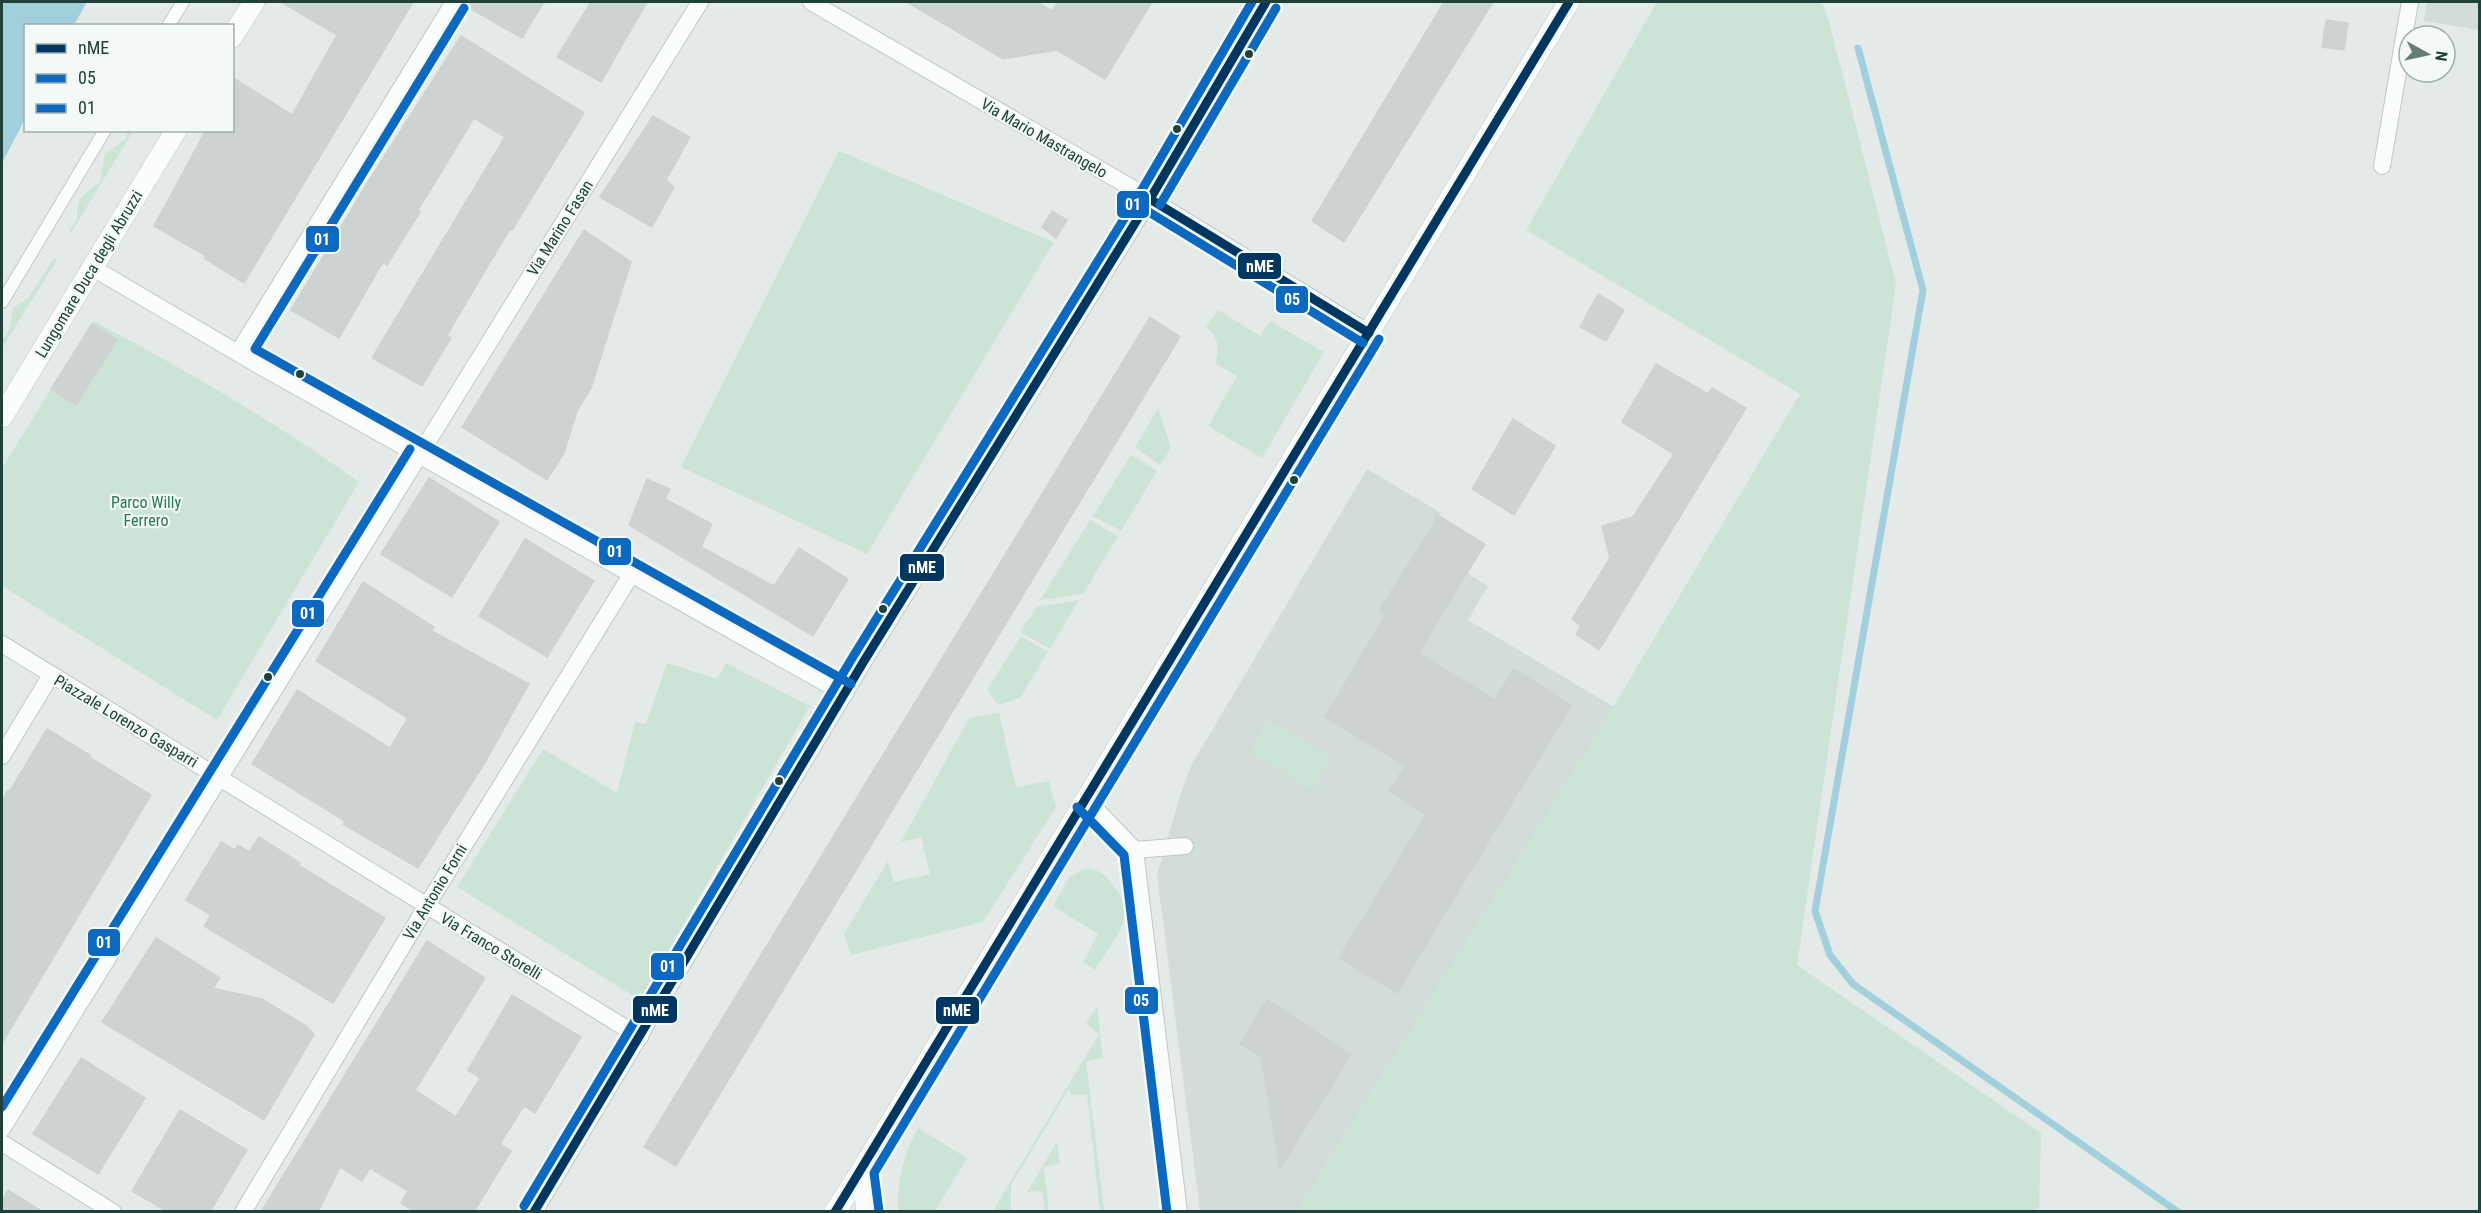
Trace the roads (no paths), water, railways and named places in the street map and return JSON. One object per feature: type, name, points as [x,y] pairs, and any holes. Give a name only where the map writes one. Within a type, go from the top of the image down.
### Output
[{"type":"street","points":[[169,24],[183,2]]},
{"type":"street","points":[[234,34],[254,2]]},
{"type":"street","points":[[238,353],[454,2]]},
{"type":"street","name":"Via Marino Fasan","points":[[420,455],[700,2]]},
{"type":"street","name":"Via Mario Mastrangelo","points":[[811,2],[1150,199],[1369,333]]},
{"type":"street","points":[[534,1212],[845,694],[1150,199],[1266,2]]},
{"type":"street","points":[[835,1212],[1569,2]]},
{"type":"street","points":[[2382,166],[2410,2]]},
{"type":"street","points":[[2,302],[104,132]]},
{"type":"street","name":"Lungomare Duca degli Abruzzi","points":[[2,417],[175,132]]},
{"type":"street","points":[[93,268],[238,353],[845,694]]},
{"type":"street","points":[[2,1129],[420,455]]},
{"type":"street","name":"Via Antonio Forni","points":[[243,1212],[426,907],[631,575]]},
{"type":"street","name":"Piazzale Lorenzo Gasparri","points":[[2,644],[220,778]]},
{"type":"street","points":[[2,756],[51,675]]},
{"type":"street","name":"Via Franco Storelli","points":[[220,778],[640,1037]]},
{"type":"street","points":[[1086,799],[1135,850],[1179,1212]]},
{"type":"street","points":[[1135,850],[1185,846]]},
{"type":"street","points":[[2,1143],[113,1212]]},
{"type":"street","points":[[862,1170],[867,1212]]},
{"type":"water","points":[[2,2],[87,2],[75,24],[24,24],[24,121],[2,163]]},
{"type":"waterway","points":[[1858,48],[1923,290],[1815,911],[1830,955],[1853,984],[2178,1212]]},
{"type":"park label","name":"Parco Willy Ferrero","points":[[146,511]]}]
